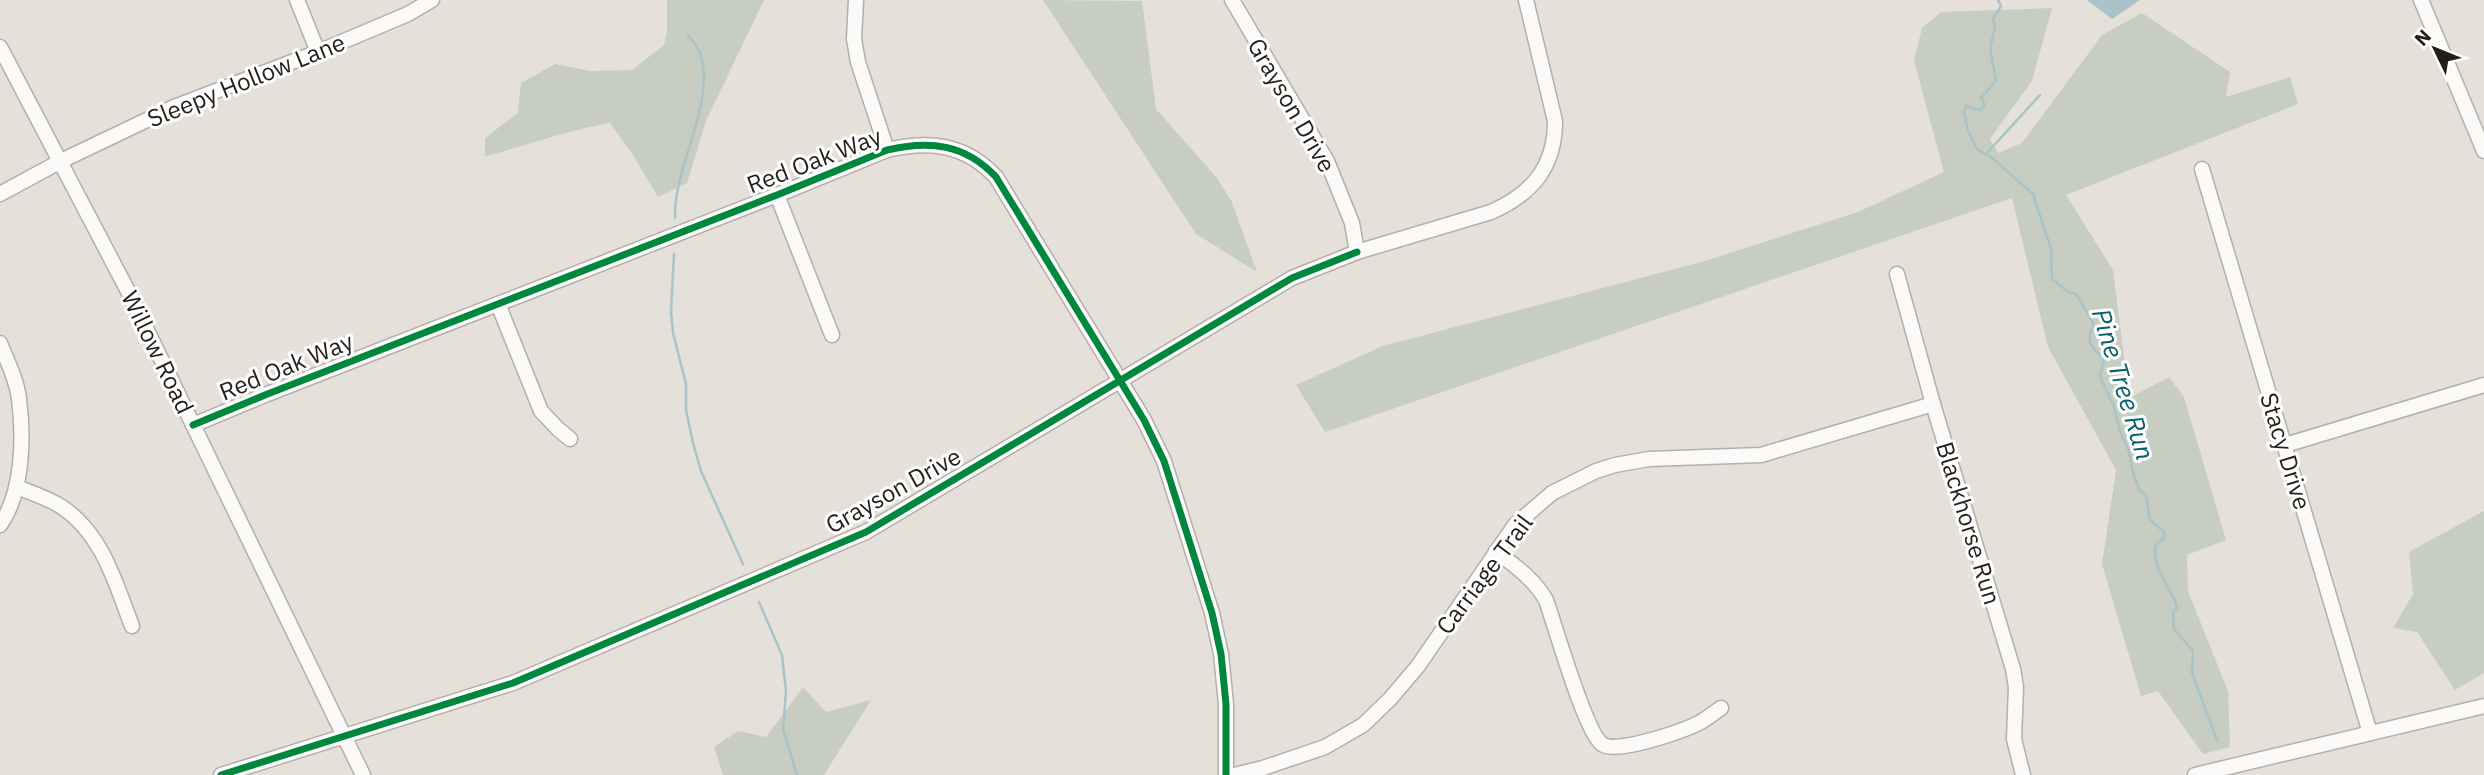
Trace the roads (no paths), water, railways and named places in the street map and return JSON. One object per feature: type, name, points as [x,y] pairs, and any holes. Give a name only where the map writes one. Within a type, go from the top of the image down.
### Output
[{"type":"street","points":[[297,0],[318,51]]},
{"type":"street","name":"Sleepy Hollow Lane","points":[[0,194],[61,161],[174,107],[408,14],[432,0]]},
{"type":"street","points":[[856,0],[854,39],[858,62],[887,150]]},
{"type":"street","name":"Grayson Drive","points":[[1232,0],[1327,161],[1352,223],[1357,252]]},
{"type":"street","name":"Grayson Drive","points":[[221,775],[513,683],[866,532],[1292,278],[1357,252],[1510,204],[1520,197],[1546,167],[1555,133],[1555,121],[1526,0]]},
{"type":"street","points":[[2421,0],[2484,150]]},
{"type":"street","name":"Willow Road","points":[[0,47],[61,161],[193,425],[363,775]]},
{"type":"street","name":"Red Oak Way","points":[[193,425],[887,150],[906,146],[941,145],[964,153],[989,169],[996,177],[1144,420],[1164,461],[1212,613],[1226,704],[1226,775]]},
{"type":"street","name":"Stacy Drive","points":[[2202,169],[2370,733]]},
{"type":"street","points":[[776,195],[832,335]]},
{"type":"street","name":"Blackhorse Run","points":[[1897,274],[2013,669],[2017,687],[2014,739],[2023,775]]},
{"type":"street","points":[[498,304],[541,411],[570,439]]},
{"type":"street","points":[[0,343],[14,377],[19,399],[21,456],[17,487],[0,525]]},
{"type":"street","points":[[2285,445],[2484,385]]},
{"type":"street","name":"Carriage Trail","points":[[1234,775],[1325,747],[1363,725],[1418,666],[1516,525],[1552,493],[1596,471],[1615,465],[1649,459],[1760,455],[1933,404]]},
{"type":"street","points":[[17,487],[63,507],[88,530],[105,555],[132,626]]},
{"type":"street","points":[[1496,551],[1538,586],[1546,600],[1585,715],[1595,738],[1602,745],[1615,748],[1675,733],[1698,723],[1721,708]]},
{"type":"street","points":[[2195,775],[2484,706]]},
{"type":"water","points":[[2087,0],[2140,0],[2112,19]]},
{"type":"waterway","name":"Pine Tree Run","points":[[1998,0],[2001,6],[1993,19],[1995,28],[1990,48],[1996,81],[1981,98],[1985,105],[1980,110],[1966,106],[1964,111],[1968,131],[1977,149],[1991,157],[2033,194],[2051,249],[2052,279],[2077,295],[2094,325],[2090,335],[2091,344],[2104,359],[2100,376],[2114,407],[2139,489],[2146,496],[2150,520],[2164,532],[2164,538],[2155,546],[2155,551],[2161,573],[2177,608],[2173,612],[2174,629],[2193,651],[2192,673],[2217,740]]},
{"type":"waterway","points":[[675,218],[680,178],[703,92],[704,72],[700,53],[688,35]]},
{"type":"waterway","points":[[1986,154],[2040,95]]},
{"type":"waterway","points":[[674,254],[671,311],[673,333],[686,384],[686,410],[693,443],[701,471],[743,564]]},
{"type":"waterway","points":[[759,602],[782,655],[786,691],[783,729],[797,775]]}]
